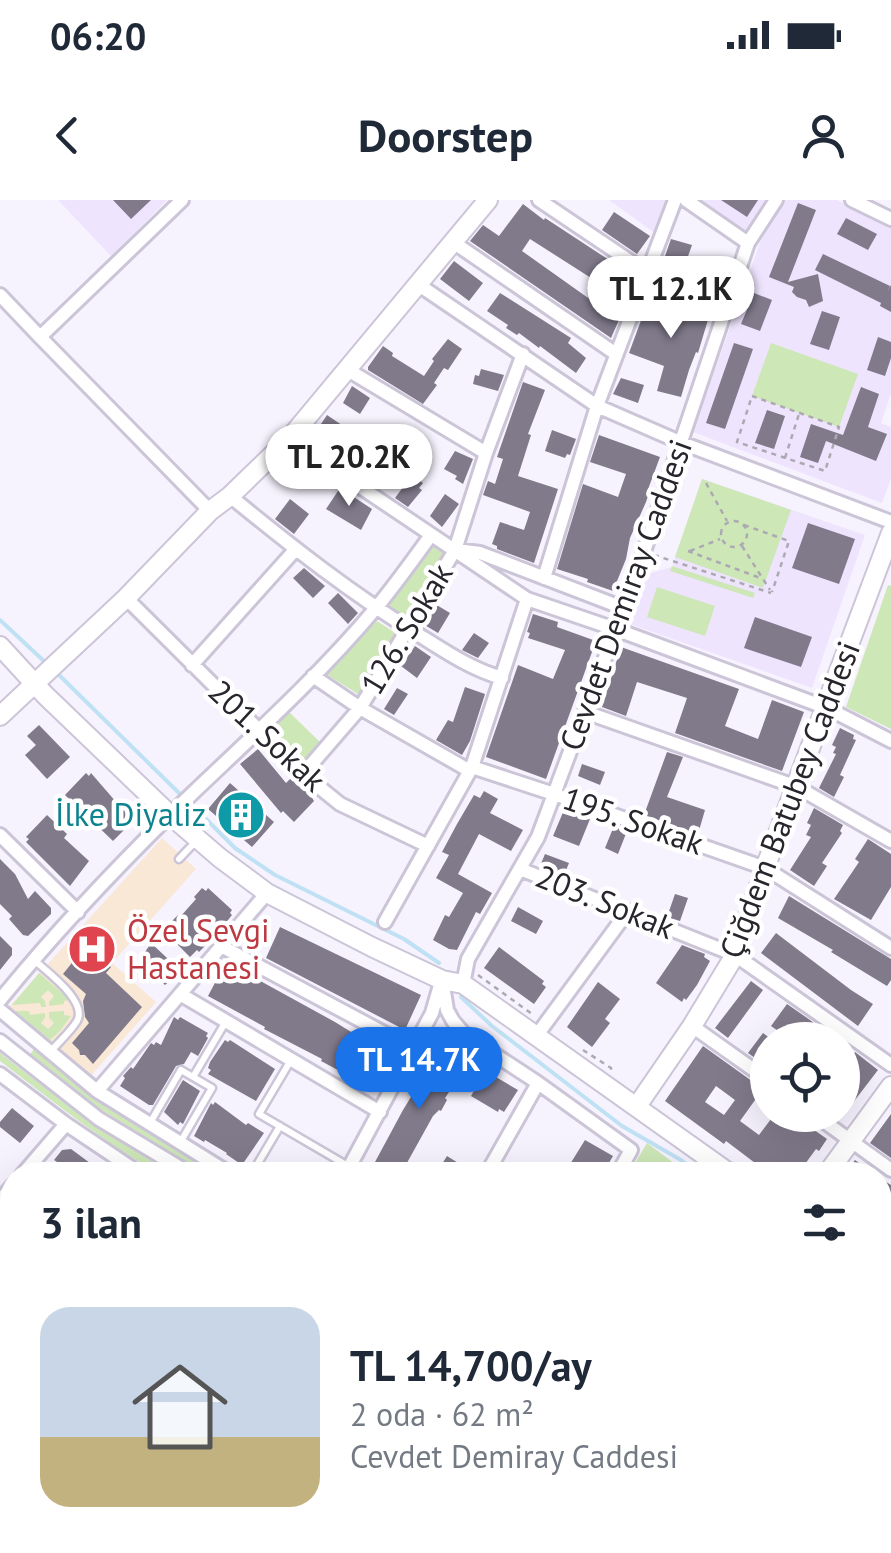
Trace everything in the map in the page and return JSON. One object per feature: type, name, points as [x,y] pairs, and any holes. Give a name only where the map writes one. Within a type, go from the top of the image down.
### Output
[{"type":"main road","points":[[0,716],[289,438],[488,200]]},
{"type":"main road","name":"Çiğdem Batubey Caddesi","points":[[637,1106],[735,955],[891,534]]},
{"type":"main road","points":[[0,646],[34,684],[182,804],[197,838],[267,892],[442,980],[471,980],[714,1162]]},
{"type":"main road","points":[[836,1162],[891,1086]]},
{"type":"street","points":[[40,337],[182,200]]},
{"type":"street","points":[[539,200],[646,272]]},
{"type":"street","points":[[544,578],[597,406],[675,200]]},
{"type":"street","points":[[686,200],[748,242]]},
{"type":"street","name":"Cevdet Demiray Caddesi","points":[[471,980],[468,960],[538,837],[585,712],[682,443],[748,242],[776,200]]},
{"type":"street","points":[[853,200],[891,219]]},
{"type":"street","points":[[454,242],[616,354]]},
{"type":"street","points":[[418,285],[597,406],[682,443],[891,522]]},
{"type":"street","points":[[0,295],[210,511]]},
{"type":"street","name":"126. Sokak","points":[[303,774],[360,708],[454,550],[523,354]]},
{"type":"street","points":[[348,370],[486,453]]},
{"type":"street","points":[[289,438],[527,599],[827,708],[891,740]]},
{"type":"street","points":[[230,496],[375,609],[480,672],[502,678]]},
{"type":"street","points":[[0,1000],[33,960],[182,804],[313,676],[375,609],[431,535]]},
{"type":"street","points":[[192,665],[295,550]]},
{"type":"street","points":[[454,550],[480,554],[624,608]]},
{"type":"street","name":"201. Sokak","points":[[126,598],[303,774],[340,804],[428,846]]},
{"type":"street","points":[[385,922],[471,769],[527,599]]},
{"type":"street","name":"195. Sokak","points":[[313,676],[360,708],[471,769],[765,868],[891,948]]},
{"type":"street","points":[[585,712],[796,787],[891,841]]},
{"type":"street","points":[[0,836],[78,912]]},
{"type":"street","name":"203. Sokak","points":[[520,868],[735,955],[891,1065]]},
{"type":"street","points":[[97,1091],[267,892]]},
{"type":"street","points":[[536,1026],[628,911]]},
{"type":"street","points":[[221,946],[414,1049]]},
{"type":"street","points":[[352,1162],[432,1013],[442,980]]},
{"type":"street","points":[[442,980],[447,1010],[465,1035],[637,1152],[629,1162]]},
{"type":"street","points":[[180,994],[380,1112]]},
{"type":"street","points":[[0,1010],[97,1091],[212,1162]]},
{"type":"street","points":[[692,1026],[750,1067]]},
{"type":"street","points":[[0,1041],[99,1119],[169,1162]]},
{"type":"street","points":[[0,1074],[123,1162]]},
{"type":"street","points":[[493,1162],[538,1083]]},
{"type":"street","points":[[33,1162],[66,1124]]},
{"type":"street","points":[[838,1132],[880,1162]]},
{"type":"lane","points":[[180,859],[197,838]]},
{"type":"lane","points":[[33,960],[77,1001],[80,1011],[78,1020],[50,1052]]},
{"type":"lane","points":[[193,1077],[226,1022]]},
{"type":"lane","points":[[291,1060],[259,1114],[334,1162]]},
{"type":"lane","points":[[150,1124],[181,1070],[212,1088],[180,1142]]},
{"type":"lane","points":[[259,1162],[280,1126]]},
{"type":"path","points":[[752,396],[799,412],[839,426],[824,471],[737,442],[752,396]]},
{"type":"path","points":[[785,458],[799,412]]},
{"type":"path","points":[[706,483],[728,522]]},
{"type":"path","points":[[742,545],[730,546],[722,538],[722,528],[728,522],[736,521],[789,541],[772,593]]},
{"type":"path","points":[[742,545],[747,536],[744,525]]},
{"type":"path","points":[[722,538],[688,551],[763,579]]},
{"type":"path","points":[[742,545],[772,593]]},
{"type":"path","points":[[644,552],[772,593]]},
{"type":"path","points":[[471,980],[531,1012],[536,1026]]},
{"type":"path","points":[[637,1152],[644,1162]]},
{"type":"shaded area","points":[[58,200],[167,200],[111,256]]},
{"type":"shaded area","points":[[609,200],[669,200],[656,234]]},
{"type":"shaded area","points":[[698,200],[768,200],[746,233]]},
{"type":"shaded area","points":[[784,200],[837,200],[891,228],[891,393],[881,423],[891,427],[891,478],[882,503],[693,432],[761,240]]},
{"type":"shaded area","points":[[702,479],[865,535],[812,688],[630,624],[647,574],[672,567]]},
{"type":"shaded area","name":"Özel Sevgi Hastanesi","points":[[162,838],[196,869],[112,963],[156,1002],[89,1078],[8,1008]]},
{"type":"green space","points":[[771,343],[858,374],[839,427],[752,396]]},
{"type":"green space","points":[[702,479],[791,510],[763,588],[675,557]]},
{"type":"green space","points":[[430,543],[446,554],[405,620],[383,606]]},
{"type":"green space","points":[[672,566],[755,593],[753,598],[670,571]]},
{"type":"green space","points":[[888,585],[891,586],[891,729],[846,707]]},
{"type":"green space","points":[[657,587],[715,606],[705,636],[647,617]]},
{"type":"green space","points":[[377,621],[397,634],[358,694],[327,672]]},
{"type":"green space","points":[[288,711],[321,743],[301,764],[267,732]]},
{"type":"green space","points":[[39,973],[70,1000],[49,1006],[54,996],[48,990],[41,997],[46,1007],[40,1003],[12,1005]]},
{"type":"green space","points":[[15,1011],[45,1013],[41,1023],[48,1029],[54,1023],[49,1012],[64,1011],[64,1015],[71,1016],[50,1040]]},
{"type":"green space","points":[[34,1049],[91,1093],[199,1162],[185,1162],[100,1109],[29,1056]]},
{"type":"green space","points":[[0,1053],[154,1162],[136,1160],[0,1061]]},
{"type":"green space","points":[[647,1143],[673,1162],[636,1162]]},
{"type":"building","points":[[113,200],[151,200],[131,219]]},
{"type":"building","points":[[721,200],[758,200],[747,217]]},
{"type":"building","points":[[798,203],[816,210],[788,282],[818,274],[823,301],[809,307],[806,300],[792,292],[794,287],[769,277]]},
{"type":"building","points":[[523,204],[635,277],[611,338],[470,241],[483,225],[499,236]],"holes":[[[530,239],[602,285],[591,300],[522,251]]]},
{"type":"building","points":[[614,212],[650,236],[637,254],[602,230]]},
{"type":"building","points":[[846,218],[877,234],[868,250],[837,234]]},
{"type":"building","points":[[671,239],[692,245],[686,262],[665,256]]},
{"type":"building","points":[[823,254],[890,286],[888,290],[891,285],[891,312],[881,303],[815,270]]},
{"type":"building","points":[[454,261],[483,283],[469,301],[440,279]]},
{"type":"building","points":[[500,293],[571,338],[568,343],[586,358],[576,373],[540,346],[506,328],[508,325],[487,311]]},
{"type":"building","points":[[754,293],[772,300],[760,331],[741,324]]},
{"type":"building","points":[[650,296],[686,309],[692,303],[709,309],[681,397],[657,391],[664,366],[629,353]]},
{"type":"building","points":[[822,311],[840,317],[829,350],[810,344]]},
{"type":"building","points":[[878,337],[891,342],[885,376],[867,370]]},
{"type":"building","points":[[448,339],[462,349],[448,370],[444,368],[423,404],[368,370],[383,346],[424,376]]},
{"type":"building","points":[[734,343],[753,349],[725,429],[706,423]]},
{"type":"building","points":[[481,369],[504,375],[498,391],[473,384]]},
{"type":"building","points":[[621,378],[644,385],[638,403],[613,394]]},
{"type":"building","points":[[523,382],[545,390],[528,434],[531,435],[518,476],[558,489],[534,563],[492,544],[500,522],[524,530],[530,512],[483,495],[488,481],[495,484],[503,459],[497,457]]},
{"type":"building","points":[[352,386],[370,398],[360,414],[343,403]]},
{"type":"building","points":[[861,387],[879,394],[868,427],[887,434],[876,461],[826,441],[818,463],[800,457],[811,424],[843,435]]},
{"type":"building","points":[[767,410],[785,416],[774,449],[755,443]]},
{"type":"building","points":[[327,415],[366,438],[377,450],[362,471],[311,439]]},
{"type":"building","points":[[552,430],[576,439],[565,458],[545,451]]},
{"type":"building","points":[[599,435],[660,457],[613,591],[557,569],[583,484],[618,497],[626,474],[590,462]]},
{"type":"building","points":[[455,451],[473,459],[463,484],[444,469]]},
{"type":"building","points":[[412,475],[423,483],[408,507],[395,498]]},
{"type":"building","points":[[340,488],[372,509],[361,530],[326,509]]},
{"type":"building","points":[[445,494],[459,504],[442,527],[430,516]]},
{"type":"building","points":[[290,499],[309,514],[294,534],[275,519]]},
{"type":"building","points":[[808,523],[855,539],[839,584],[792,568]]},
{"type":"building","points":[[304,568],[325,586],[313,598],[293,578]]},
{"type":"building","points":[[338,593],[358,613],[348,624],[328,603]]},
{"type":"building","points":[[435,604],[450,613],[438,633],[423,624]]},
{"type":"building","points":[[533,614],[596,641],[546,779],[486,757],[518,665],[553,679],[565,650],[528,638]]},
{"type":"building","points":[[755,617],[812,637],[801,667],[744,648]]},
{"type":"building","points":[[474,633],[489,643],[478,658],[462,650]]},
{"type":"building","points":[[415,646],[431,657],[417,678],[401,666]]},
{"type":"building","points":[[621,647],[739,689],[725,726],[758,739],[772,700],[804,712],[782,771],[675,733],[687,698],[637,682],[626,716],[602,707]]},
{"type":"building","points":[[465,687],[485,694],[462,755],[436,740],[448,720],[453,722]]},
{"type":"building","points":[[397,688],[408,694],[394,715],[384,709]]},
{"type":"building","points":[[39,725],[70,757],[47,779],[25,755],[36,745],[27,736]]},
{"type":"building","points":[[840,728],[856,740],[834,797],[819,788],[836,754],[832,745]]},
{"type":"building","points":[[258,749],[286,783],[291,778],[296,781],[314,801],[294,822],[281,813],[240,764]]},
{"type":"building","points":[[667,752],[683,757],[667,797],[705,810],[698,834],[644,815]]},
{"type":"building","points":[[582,764],[605,772],[600,785],[578,776]]},
{"type":"building","points":[[86,773],[91,773],[117,803],[120,800],[134,813],[135,819],[113,841],[65,795]]},
{"type":"building","name":"İlke Diyaliz","points":[[230,783],[274,822],[252,847],[208,809]]},
{"type":"building","points":[[484,791],[498,799],[490,813],[523,830],[511,851],[479,834],[458,874],[492,893],[480,914],[476,912],[457,950],[449,949],[433,940],[445,915],[449,917],[463,893],[436,878],[449,855],[442,852],[457,824],[474,795],[480,798]]},
{"type":"building","points":[[814,808],[843,825],[822,863],[827,866],[814,886],[790,870],[811,837],[806,835],[811,825],[807,823]]},
{"type":"building","points":[[564,810],[590,819],[579,846],[553,836]]},
{"type":"building","points":[[47,815],[89,861],[70,886],[26,842],[26,837]]},
{"type":"building","points":[[614,826],[627,831],[618,854],[605,848]]},
{"type":"building","points":[[868,839],[891,854],[891,887],[871,920],[834,899],[859,862],[855,859]]},
{"type":"building","points":[[545,854],[569,863],[564,875],[540,866]]},
{"type":"building","points":[[0,859],[15,874],[28,899],[35,891],[51,908],[51,914],[28,936],[9,919],[12,916],[0,904]]},
{"type":"building","points":[[202,888],[208,888],[232,910],[232,915],[190,957],[165,932]]},
{"type":"building","points":[[675,894],[688,898],[680,921],[667,917]]},
{"type":"building","points":[[789,896],[891,959],[891,980],[887,986],[778,918]]},
{"type":"building","points":[[518,907],[543,921],[536,934],[511,921]]},
{"type":"building","points":[[280,927],[421,995],[405,1030],[266,958]]},
{"type":"building","points":[[776,933],[873,1004],[860,1023],[853,1022],[761,953]]},
{"type":"building","points":[[0,936],[12,948],[12,955],[0,970]]},
{"type":"building","points":[[151,943],[181,971],[165,985],[139,961]]},
{"type":"building","points":[[682,945],[705,954],[710,961],[682,1002],[656,983]]},
{"type":"building","points":[[499,947],[544,981],[546,987],[534,1004],[484,968]]},
{"type":"building","points":[[92,949],[111,967],[106,973],[142,1007],[93,1064],[72,1043],[89,1023],[83,1001],[86,994],[63,974],[71,959],[76,961]]},
{"type":"building","points":[[226,962],[390,1056],[372,1090],[208,996]]},
{"type":"building","points":[[751,981],[763,990],[728,1038],[715,1028]]},
{"type":"building","points":[[598,982],[620,999],[605,1019],[610,1023],[592,1047],[567,1027]]},
{"type":"building","points":[[787,1004],[812,1022],[774,1022]]},
{"type":"building","points":[[174,1017],[208,1033],[208,1038],[198,1056],[191,1052],[184,1064],[176,1066],[153,1105],[149,1105],[120,1086],[123,1076],[133,1069],[151,1043],[161,1045]]},
{"type":"building","points":[[225,1040],[275,1069],[256,1101],[208,1074],[210,1062]]},
{"type":"building","points":[[444,1043],[466,1056],[441,1111],[433,1116],[407,1162],[375,1162]]},
{"type":"building","points":[[703,1046],[750,1080],[750,1107],[740,1121],[750,1132],[817,1132],[827,1139],[806,1162],[754,1162],[726,1141],[724,1144],[665,1101]],"holes":[[[716,1086],[735,1100],[724,1115],[705,1102]]]},
{"type":"building","points":[[860,1056],[878,1070],[860,1094]]},
{"type":"building","points":[[484,1073],[518,1090],[504,1112],[471,1096]]},
{"type":"building","points":[[183,1080],[200,1091],[183,1124],[178,1125],[164,1112]]},
{"type":"building","points":[[215,1102],[264,1133],[244,1162],[194,1136]]},
{"type":"building","points":[[12,1108],[34,1126],[20,1143],[0,1127]]},
{"type":"building","points":[[891,1114],[891,1158],[870,1143]]},
{"type":"building","points":[[585,1140],[613,1156],[610,1162],[571,1162]]},
{"type":"building","points":[[71,1149],[89,1162],[57,1162],[54,1160],[62,1150]]},
{"type":"waterway","points":[[0,620],[46,663]]},
{"type":"waterway","points":[[57,673],[182,796]]},
{"type":"waterway","points":[[189,802],[235,848],[275,875],[404,939],[439,963]]},
{"type":"waterway","points":[[461,997],[492,1026],[622,1126],[684,1162]]},
{"type":"place","name":"İlke Diyaliz","points":[[241,815]]},
{"type":"place","name":"Özel Sevgi Hastanesi","points":[[92,949]]}]
